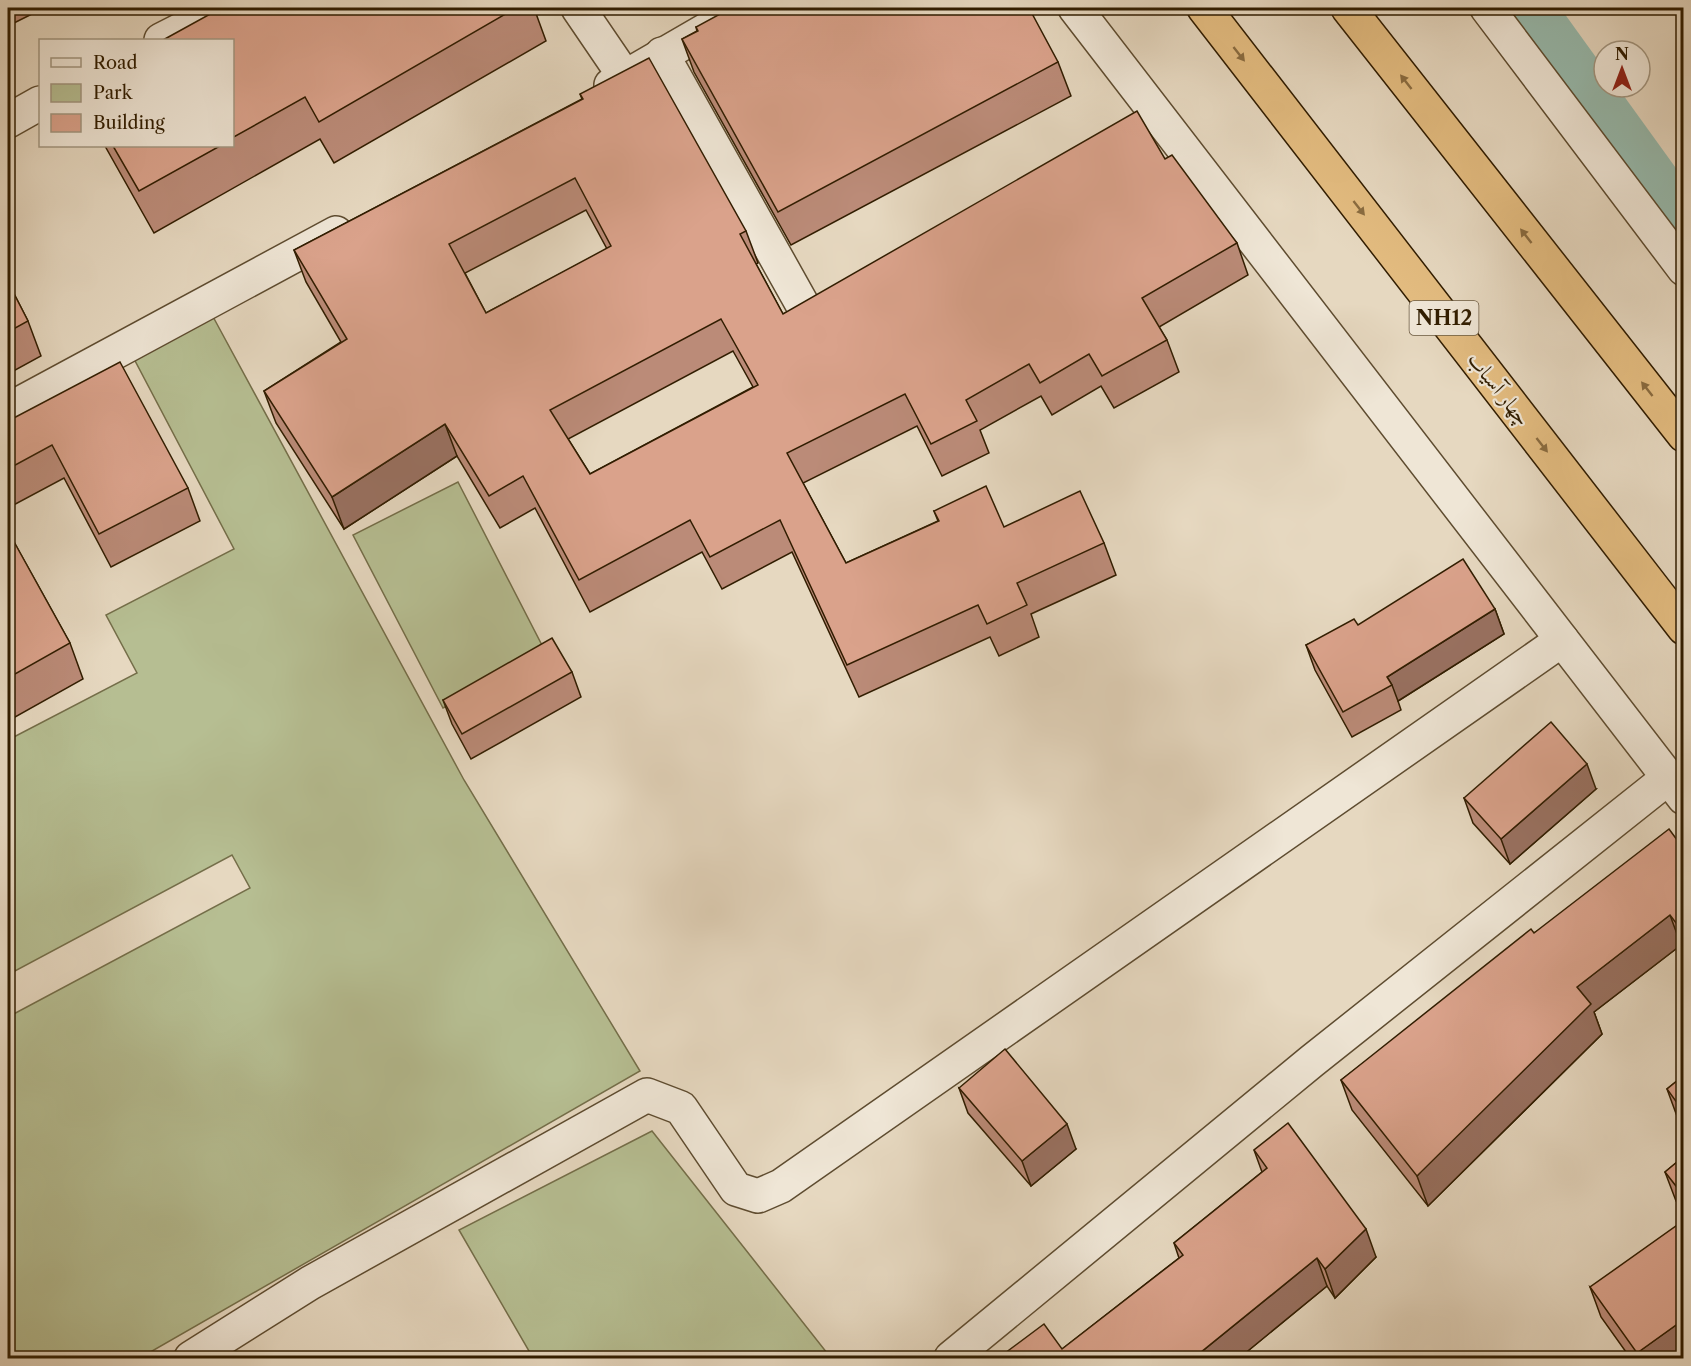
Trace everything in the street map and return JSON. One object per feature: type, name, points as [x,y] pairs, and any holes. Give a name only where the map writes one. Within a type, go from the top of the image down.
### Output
[{"type":"highway","name":"چهار آسیاب","points":[[1204,8],[1683,628]]},
{"type":"highway","points":[[1348,8],[1683,435]]},
{"type":"street","points":[[163,39],[224,8]]},
{"type":"street","points":[[578,8],[625,77]]},
{"type":"street","points":[[583,100],[744,8]]},
{"type":"street","points":[[951,1359],[1312,1061],[1676,788],[1075,8]]},
{"type":"street","points":[[1487,8],[1683,269]]},
{"type":"street","points":[[662,54],[806,311]]},
{"type":"street","points":[[8,121],[39,105]]},
{"type":"street","points":[[8,410],[363,218]]},
{"type":"street","points":[[191,1359],[310,1283],[647,1095],[681,1108],[736,1189],[758,1196],[781,1186],[1562,640]]},
{"type":"green space","points":[[211,313],[464,780],[640,1071],[140,1358],[8,1358],[8,1017],[250,888],[232,855],[15,971],[8,956],[8,740],[137,673],[106,615],[234,549],[132,355]]},
{"type":"green space","points":[[458,482],[547,655],[443,708],[353,535]]},
{"type":"green space","points":[[652,1131],[831,1358],[533,1358],[459,1230]]},
{"type":"building","points":[[221,8],[516,8],[319,122],[305,97],[234,137],[234,39],[165,39]]},
{"type":"building","points":[[731,8],[1029,8],[1058,62],[778,212],[682,39],[698,31],[696,27]]},
{"type":"building","points":[[649,58],[746,231],[740,234],[783,314],[1137,111],[1165,159],[1172,155],[1237,243],[1142,298],[1167,340],[1102,376],[1089,354],[1040,383],[1029,364],[966,400],[977,421],[931,444],[905,394],[787,453],[846,563],[939,521],[934,511],[986,486],[1004,527],[1080,491],[1104,543],[1017,583],[1027,605],[987,624],[978,605],[847,665],[780,520],[710,557],[690,520],[579,580],[523,476],[489,496],[445,424],[332,497],[264,391],[347,339],[294,250],[583,99],[580,94]],"holes":[[[575,178],[611,246],[486,313],[449,244]],[[721,319],[758,385],[590,474],[550,410]]]},
{"type":"building","points":[[114,147],[218,147],[139,191]]},
{"type":"building","points":[[8,282],[28,321],[8,332]]},
{"type":"building","points":[[120,362],[188,488],[99,534],[52,445],[8,469],[8,421]]},
{"type":"building","points":[[8,531],[70,643],[8,678]]},
{"type":"building","points":[[1463,559],[1495,609],[1387,677],[1392,685],[1343,712],[1306,645],[1354,619],[1358,625]]},
{"type":"building","points":[[552,638],[572,672],[462,734],[443,700]]},
{"type":"building","points":[[1551,722],[1587,764],[1501,839],[1464,798]]},
{"type":"building","points":[[1669,829],[1683,848],[1683,932],[1670,915],[1577,987],[1591,1004],[1417,1176],[1341,1080],[1531,929],[1534,933]]},
{"type":"building","points":[[1005,1049],[1067,1124],[1022,1161],[959,1088]]},
{"type":"building","points":[[1683,1076],[1683,1111],[1667,1089]]},
{"type":"building","points":[[1288,1123],[1366,1229],[1325,1269],[1317,1258],[1200,1353],[1204,1359],[997,1359],[1044,1324],[1062,1349],[1183,1255],[1174,1243],[1267,1168],[1254,1150]]},
{"type":"building","points":[[1683,1157],[1683,1195],[1665,1172]]},
{"type":"building","points":[[1683,1221],[1683,1320],[1637,1353],[1590,1287]]},
{"type":"waterway","points":[[1529,8],[1684,223]]}]
